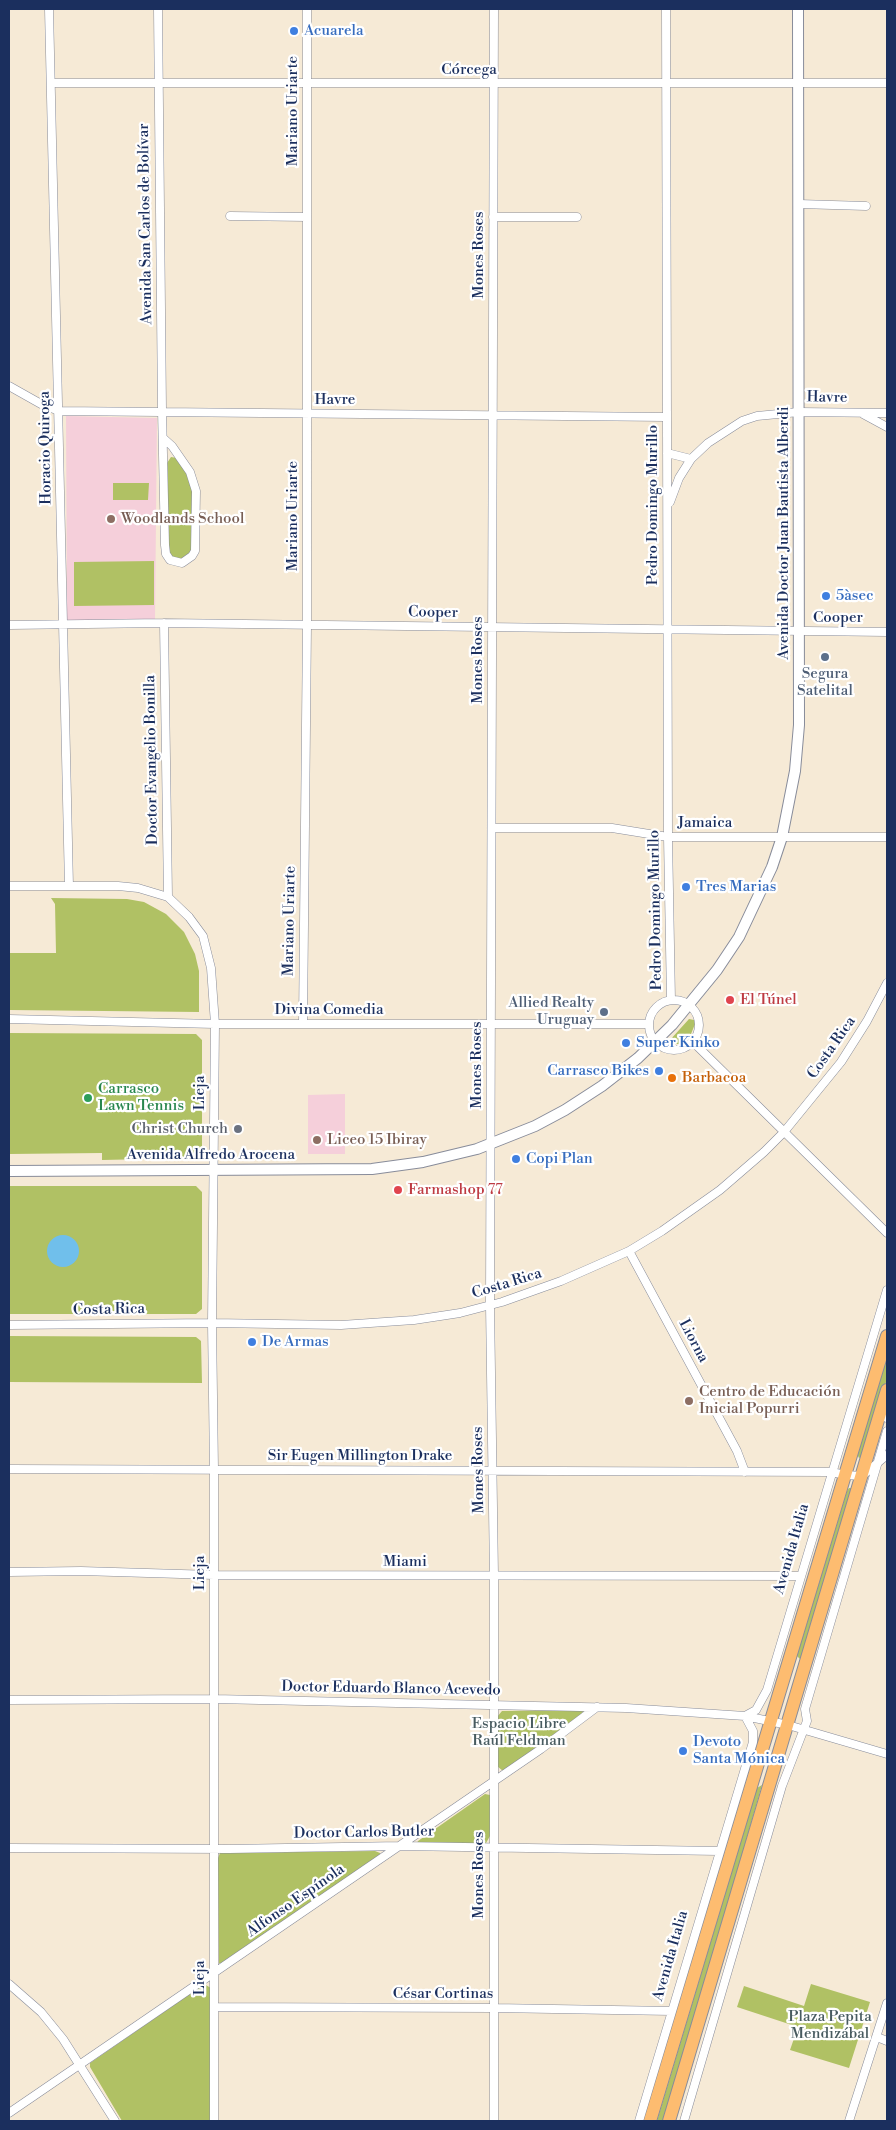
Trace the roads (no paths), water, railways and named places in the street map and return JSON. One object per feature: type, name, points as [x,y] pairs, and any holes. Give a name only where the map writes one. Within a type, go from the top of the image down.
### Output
[{"type":"main road","name":"Avenida Italia","points":[[650,2121],[748,1778],[768,1736],[887,1336]]},
{"type":"main road","points":[[669,2121],[718,1981],[776,1785],[788,1725],[862,1476],[885,1412],[887,1390]]},
{"type":"main road","points":[[788,1725],[784,1713],[790,1662]]},
{"type":"main road","points":[[772,1721],[776,1735],[768,1775],[776,1785]]},
{"type":"street","name":"Horacio Quiroga","points":[[49,9],[69,886]]},
{"type":"street","name":"Avenida San Carlos de Bolívar","points":[[158,9],[162,410],[166,554],[170,560],[182,563],[192,556],[195,551],[196,492],[190,472],[172,446],[163,438]]},
{"type":"street","name":"Mariano Uriarte","points":[[303,1024],[307,625],[307,9]]},
{"type":"street","name":"Mones Roses","points":[[494,9],[492,414],[493,828],[490,1305],[494,1576],[494,2121]]},
{"type":"street","name":"Pedro Domingo Murillo","points":[[666,9],[668,837],[671,1000]]},
{"type":"street","name":"Avenida Doctor Juan Bautista Alberdi","points":[[672,1025],[718,970],[739,937],[772,867],[782,837],[795,771],[798,725],[799,632],[798,9]]},
{"type":"street","name":"Córcega","points":[[50,83],[887,83]]},
{"type":"street","points":[[799,204],[866,206]]},
{"type":"street","points":[[230,216],[306,217]]},
{"type":"street","points":[[493,217],[577,217]]},
{"type":"street","name":"Havre","points":[[9,386],[41,404],[59,410],[666,417]]},
{"type":"street","name":"Havre","points":[[668,510],[673,492],[691,459],[708,442],[742,421],[757,416],[799,412],[887,413]]},
{"type":"street","points":[[861,413],[887,427]]},
{"type":"street","points":[[667,453],[691,459]]},
{"type":"street","name":"Cooper","points":[[9,625],[164,623],[887,632]]},
{"type":"street","name":"Doctor Evangelio Bonilla","points":[[164,623],[168,897]]},
{"type":"street","name":"Jamaica","points":[[493,828],[612,828],[668,837],[887,837]]},
{"type":"street","points":[[9,886],[118,886],[138,888],[168,897]]},
{"type":"street","name":"Lieja","points":[[168,897],[189,917],[203,936],[211,968],[214,1024],[212,1323],[214,1470],[214,2121]]},
{"type":"street","name":"Costa Rica","points":[[9,1325],[212,1323],[341,1325],[405,1321],[460,1313],[561,1282],[629,1251],[714,1195],[743,1171],[784,1132],[841,1062],[867,1021],[887,983]]},
{"type":"street","name":"Pedro Domingo Murillo","points":[[649,1024],[656,1009],[665,1002],[671,1000],[681,1001],[690,1005]]},
{"type":"street","points":[[649,1024],[651,1034],[656,1042],[665,1049],[677,1050],[693,1042],[699,1030],[700,1023],[698,1017],[690,1005]]},
{"type":"street","name":"Divina Comedia","points":[[9,1019],[214,1024],[649,1024]]},
{"type":"street","name":"Avenida Alfredo Arocena","points":[[9,1171],[392,1167],[449,1157],[491,1144],[535,1126],[585,1098],[656,1042],[672,1025]]},
{"type":"street","points":[[693,1042],[887,1233]]},
{"type":"street","name":"Liorna","points":[[629,1251],[737,1452],[745,1472]]},
{"type":"street","name":"Avenida Italia","points":[[748,1778],[754,1736],[744,1716],[756,1710],[767,1690],[887,1290]]},
{"type":"street","points":[[878,1319],[887,1322]]},
{"type":"street","points":[[748,1778],[776,1785],[793,1752],[800,1743],[807,1721],[805,1709],[887,1431]]},
{"type":"street","points":[[862,1476],[887,1455]]},
{"type":"street","name":"Sir Eugen Millington Drake","points":[[9,1469],[831,1472],[862,1476]]},
{"type":"street","name":"Miami","points":[[9,1572],[81,1571],[214,1575],[801,1576]]},
{"type":"street","points":[[790,1662],[806,1666]]},
{"type":"street","name":"Doctor Eduardo Blanco Acevedo","points":[[9,1700],[214,1699],[493,1704],[596,1707],[744,1716],[788,1725],[887,1754]]},
{"type":"street","name":"Alfonso Espínola","points":[[9,2113],[493,1782],[596,1707]]},
{"type":"street","name":"Avenida Italia","points":[[639,2121],[719,1851],[741,1802]]},
{"type":"street","name":"Doctor Carlos Butler","points":[[9,1848],[213,1849],[400,1846],[719,1851]]},
{"type":"street","points":[[684,2121],[718,1981]]},
{"type":"street","points":[[9,1984],[41,2012],[63,2039],[115,2121]]},
{"type":"street","points":[[849,2121],[887,2003]]},
{"type":"street","name":"César Cortinas","points":[[214,2007],[672,2011]]},
{"type":"street","points":[[877,2037],[887,2041]]},
{"type":"water","points":[[63,1235],[75,1239],[79,1251],[75,1263],[63,1267],[51,1263],[47,1251],[51,1239]]},
{"type":"place","name":"Acuarela","points":[[294,31]]},
{"type":"place","name":"Woodlands School","points":[[111,519]]},
{"type":"place","name":"5àsec","points":[[826,596]]},
{"type":"place","name":"Segura Satelital","points":[[825,657]]},
{"type":"place","name":"Tres Marias","points":[[686,887]]},
{"type":"place","name":"El Túnel","points":[[730,1000]]},
{"type":"place","name":"Allied Realty Uruguay","points":[[604,1012]]},
{"type":"place","name":"Super Kinko","points":[[626,1043]]},
{"type":"place","name":"Carrasco Bikes","points":[[659,1071]]},
{"type":"place","name":"Barbacoa","points":[[672,1078]]},
{"type":"place","name":"Carrasco Lawn Tennis","points":[[88,1098]]},
{"type":"place","name":"Christ Church","points":[[238,1129]]},
{"type":"place","name":"Liceo 15 Ibiray","points":[[317,1140]]},
{"type":"place","name":"Copi Plan","points":[[516,1159]]},
{"type":"place","name":"Farmashop 77","points":[[398,1190]]},
{"type":"place","name":"De Armas","points":[[252,1342]]},
{"type":"place","name":"Centro de Educación Inicial Popurri","points":[[689,1401]]},
{"type":"place","name":"Devoto Santa Mónica","points":[[683,1751]]},
{"type":"park label","name":"Espacio Libre Raúl Feldman","points":[[519,1732]]},
{"type":"park label","name":"Plaza Pepita Mendizábal","points":[[830,2026]]}]
